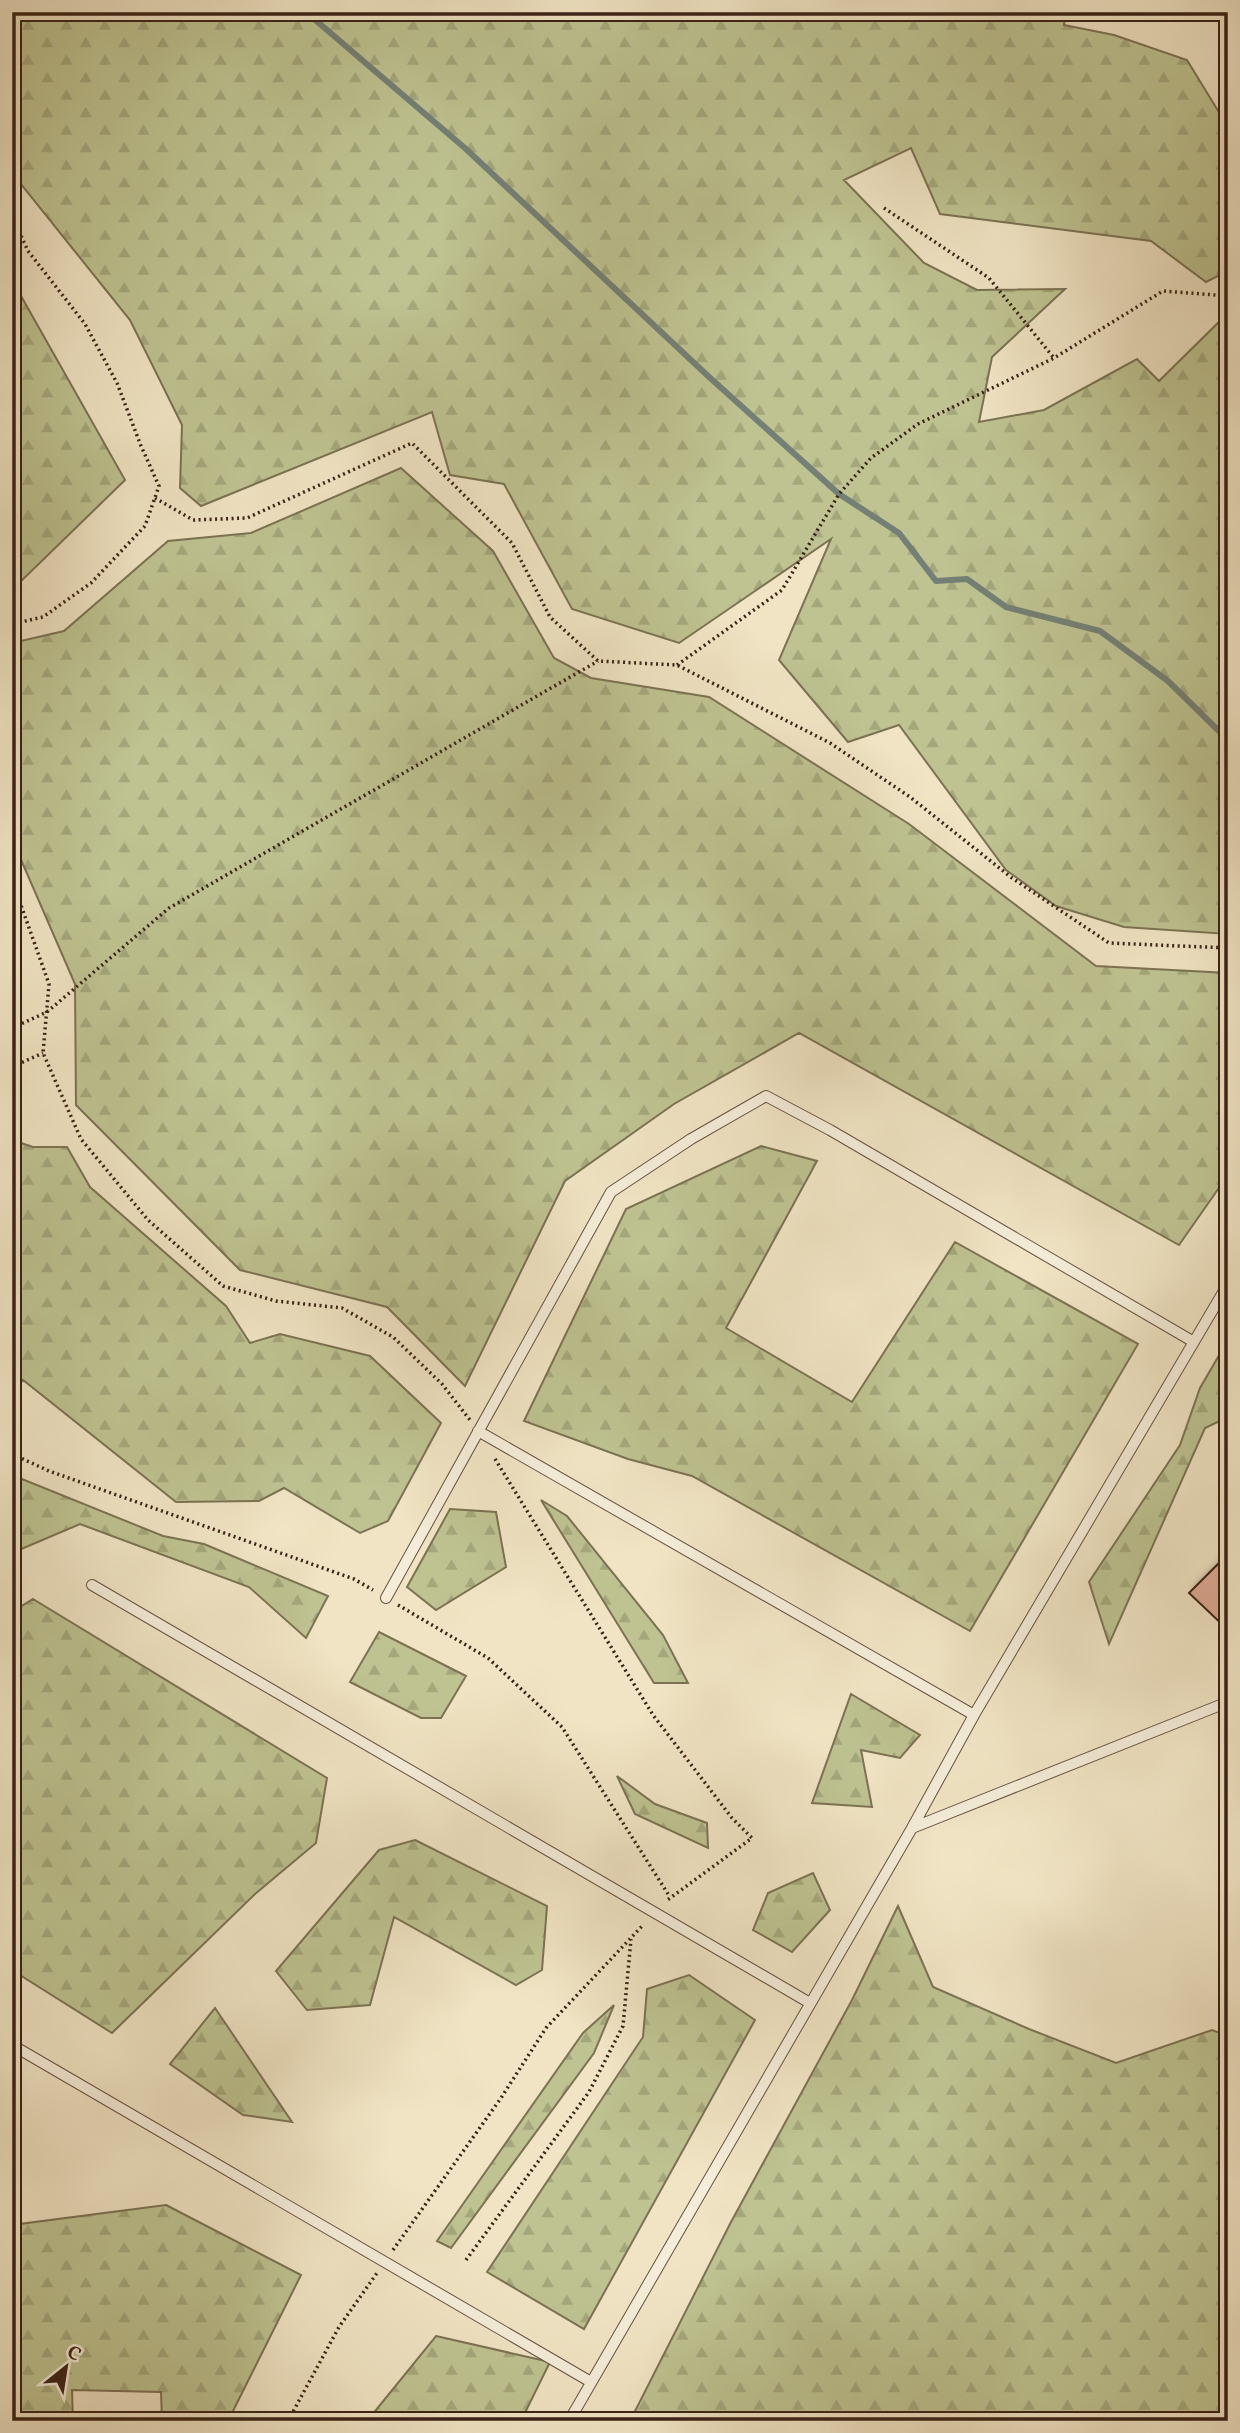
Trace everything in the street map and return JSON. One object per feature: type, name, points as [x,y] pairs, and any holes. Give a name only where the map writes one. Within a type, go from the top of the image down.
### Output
[{"type":"lane","points":[[386,1598],[611,1192],[691,1139],[766,1096],[830,1130],[1194,1342]]},
{"type":"lane","points":[[569,2421],[912,1828],[974,1715],[1228,1284]]},
{"type":"lane","points":[[478,1431],[974,1715]]},
{"type":"lane","points":[[92,1585],[810,2003]]},
{"type":"lane","points":[[912,1828],[1228,1702]]},
{"type":"lane","points":[[12,2045],[591,2382]]},
{"type":"path","points":[[884,208],[989,278],[1054,358]]},
{"type":"path","points":[[12,216],[28,251],[85,324],[117,383],[159,486],[145,526],[91,583],[43,617],[12,624]]},
{"type":"path","points":[[677,664],[782,590],[839,494],[871,458],[918,424],[1054,358],[1163,291],[1228,296]]},
{"type":"path","points":[[155,498],[193,520],[247,518],[412,443],[512,543],[550,617],[598,662]]},
{"type":"path","points":[[12,1028],[47,1012],[169,908],[598,662],[677,664],[830,743],[910,797],[1012,878],[1110,943],[1228,948]]},
{"type":"path","points":[[12,880],[49,984],[43,1053],[81,1139],[148,1220],[223,1286],[276,1301],[342,1308],[393,1338],[442,1384],[478,1431],[653,1715],[732,1818],[752,1838],[660,1907]]},
{"type":"path","points":[[12,1067],[43,1053]]},
{"type":"path","points":[[12,1454],[49,1471],[354,1579],[488,1658],[562,1727],[670,1897]]},
{"type":"path","points":[[387,2258],[546,2028],[651,1917]]},
{"type":"path","points":[[467,2260],[589,2092],[618,2037],[623,2026],[632,1937]]},
{"type":"path","points":[[288,2421],[339,2327],[379,2270]]},
{"type":"green space","points":[[12,12],[1066,12],[1064,25],[1114,35],[1187,60],[1228,127],[1228,271],[1206,282],[1151,241],[940,214],[911,148],[844,180],[924,263],[977,290],[1065,289],[992,357],[979,422],[1044,410],[1137,359],[1159,381],[1228,313],[1228,934],[1124,927],[1056,906],[1006,870],[899,725],[848,742],[779,660],[831,539],[679,643],[572,609],[504,484],[450,475],[432,412],[201,506],[180,488],[182,425],[130,320],[12,173]]},
{"type":"green space","points":[[12,280],[125,480],[12,590]]},
{"type":"green space","points":[[401,468],[493,551],[554,658],[591,678],[709,697],[909,824],[1096,966],[1228,973],[1228,1175],[1179,1245],[799,1033],[674,1104],[565,1181],[465,1386],[387,1307],[240,1270],[76,1105],[75,984],[12,839],[12,643],[64,631],[168,541],[251,533]]},
{"type":"green space","points":[[12,1140],[33,1147],[67,1147],[90,1187],[226,1306],[250,1343],[280,1334],[370,1356],[441,1423],[388,1521],[360,1533],[284,1488],[259,1501],[176,1502],[23,1380],[12,1395]]},
{"type":"green space","points":[[761,1146],[817,1161],[726,1328],[852,1402],[955,1242],[1138,1344],[970,1631],[692,1476],[628,1459],[524,1421],[626,1209]]},
{"type":"green space","points":[[1228,1340],[1228,1417],[1205,1428],[1109,1644],[1089,1582],[1180,1445],[1200,1388]]},
{"type":"green space","points":[[12,1475],[163,1536],[204,1544],[328,1596],[306,1638],[249,1587],[80,1524],[12,1553]]},
{"type":"green space","points":[[541,1500],[567,1516],[663,1635],[688,1683],[654,1683]]},
{"type":"green space","points":[[450,1509],[496,1512],[506,1567],[436,1610],[407,1587]]},
{"type":"green space","points":[[33,1599],[327,1778],[316,1843],[255,1894],[112,2033],[12,1970],[12,1612]]},
{"type":"green space","points":[[379,1632],[466,1676],[441,1718],[421,1718],[350,1682]]},
{"type":"green space","points":[[851,1694],[920,1735],[900,1758],[861,1750],[872,1807],[812,1803]]},
{"type":"green space","points":[[617,1776],[655,1804],[707,1823],[708,1848],[635,1814]]},
{"type":"green space","points":[[415,1840],[547,1906],[542,1970],[516,1985],[394,1917],[370,2005],[307,2010],[276,1971],[379,1850]]},
{"type":"green space","points":[[813,1873],[830,1910],[792,1952],[753,1930],[768,1893]]},
{"type":"green space","points":[[898,1906],[933,1987],[1029,2029],[1116,2063],[1212,2030],[1228,2036],[1228,2421],[630,2421],[731,2222],[852,2000]]},
{"type":"green space","points":[[689,1975],[755,2020],[584,2329],[487,2272],[643,2037],[647,1989]]},
{"type":"green space","points":[[614,2005],[594,2053],[451,2248],[437,2241],[583,2033]]},
{"type":"green space","points":[[215,2008],[292,2122],[243,2115],[170,2064]]},
{"type":"green space","points":[[166,2205],[301,2275],[228,2421],[162,2421],[161,2392],[72,2390],[73,2421],[12,2421],[12,2225]]},
{"type":"green space","points":[[436,2336],[550,2362],[521,2421],[367,2421]]},
{"type":"building","points":[[1228,1554],[1228,1630],[1189,1593]]},
{"type":"waterway","points":[[306,12],[466,149],[708,376],[839,494],[899,533],[936,581],[967,579],[1006,607],[1100,631],[1168,681],[1228,740]]}]
